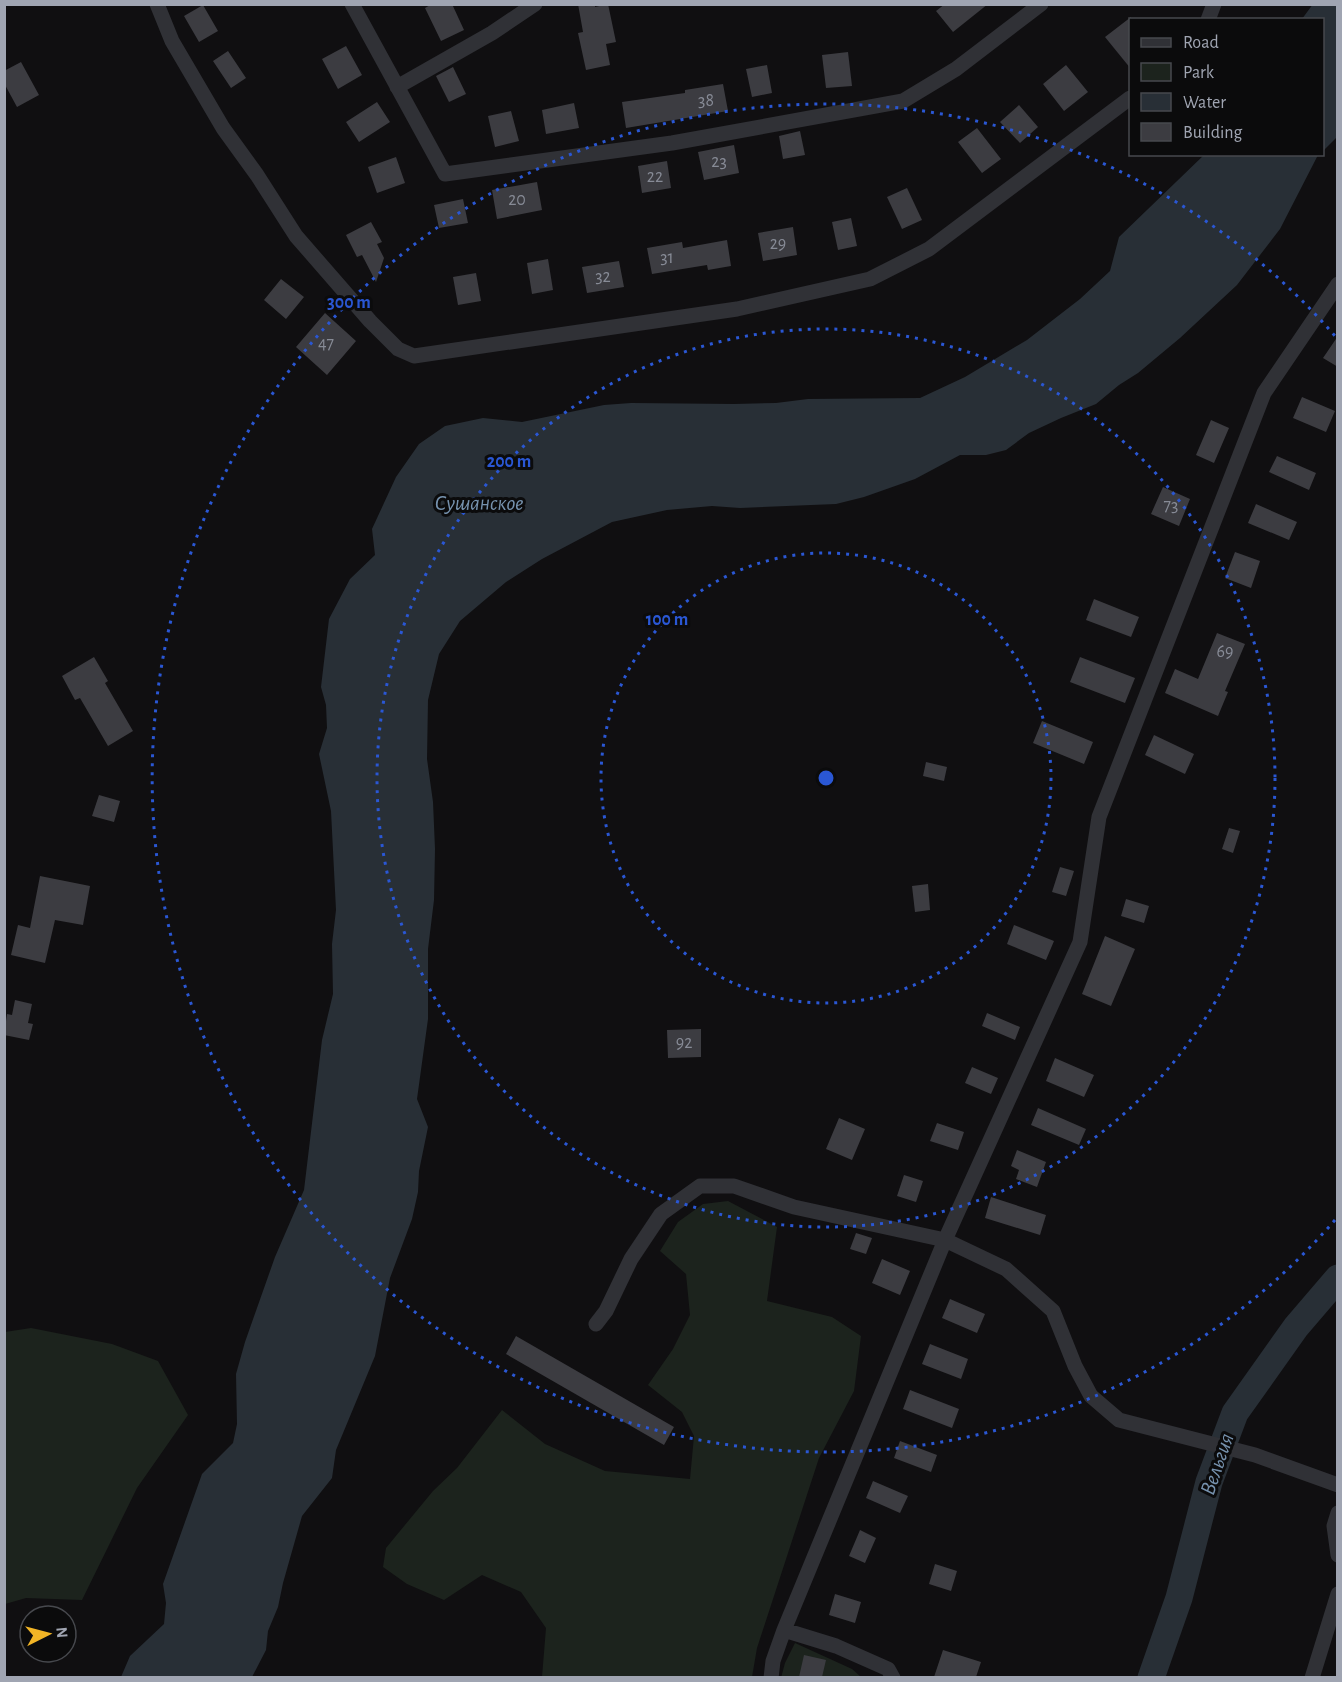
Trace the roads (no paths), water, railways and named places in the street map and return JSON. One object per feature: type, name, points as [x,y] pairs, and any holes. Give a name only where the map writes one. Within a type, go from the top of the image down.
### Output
[{"type":"street","points":[[157,4],[172,41],[223,128],[257,175],[296,236],[391,342],[398,349],[414,356],[737,309],[870,279],[929,249],[1129,99]]},
{"type":"street","points":[[352,4],[445,174],[672,143],[903,101],[956,69],[1041,4]]},
{"type":"street","points":[[397,87],[492,33],[535,4]]},
{"type":"street","points":[[771,1677],[773,1662],[784,1630],[945,1240],[1080,942],[1100,817],[1264,393],[1338,285]]},
{"type":"street","points":[[596,1324],[606,1311],[631,1260],[661,1214],[700,1185],[734,1186],[794,1207],[945,1240],[1006,1269],[1053,1311],[1075,1366],[1091,1396],[1119,1420],[1255,1455],[1338,1485]]},
{"type":"street","points":[[1338,1513],[1334,1526],[1338,1555]]},
{"type":"street","points":[[1312,1677],[1338,1594]]},
{"type":"street","points":[[784,1630],[836,1646],[878,1664],[888,1669],[893,1677]]},
{"type":"water","points":[[1313,4],[1337,5],[1337,137],[1324,150],[1324,18],[1303,18]]},
{"type":"water","name":"Сушанское","points":[[1203,156],[1317,156],[1280,229],[1237,285],[1180,338],[1096,404],[1029,433],[1006,450],[986,455],[960,455],[915,479],[836,504],[740,508],[712,506],[667,510],[612,522],[542,559],[506,582],[460,621],[439,654],[428,700],[427,759],[433,802],[434,900],[428,949],[428,1019],[417,1099],[428,1127],[412,1219],[390,1278],[375,1356],[336,1450],[332,1478],[302,1516],[278,1607],[268,1631],[266,1650],[252,1677],[121,1677],[130,1656],[164,1624],[166,1603],[163,1584],[202,1474],[233,1443],[237,1424],[236,1374],[275,1257],[304,1190],[322,1040],[333,994],[332,944],[336,910],[331,811],[319,754],[327,728],[326,705],[321,687],[329,619],[350,579],[375,555],[372,529],[396,477],[419,444],[445,426],[483,418],[522,422],[604,405],[631,403],[734,404],[776,403],[808,399],[920,398],[965,377],[1027,340],[1080,299],[1110,271],[1119,237]]},
{"type":"waterway","name":"Вельгия","points":[[1151,1678],[1179,1598],[1209,1482],[1235,1413],[1296,1327],[1338,1278]]}]
